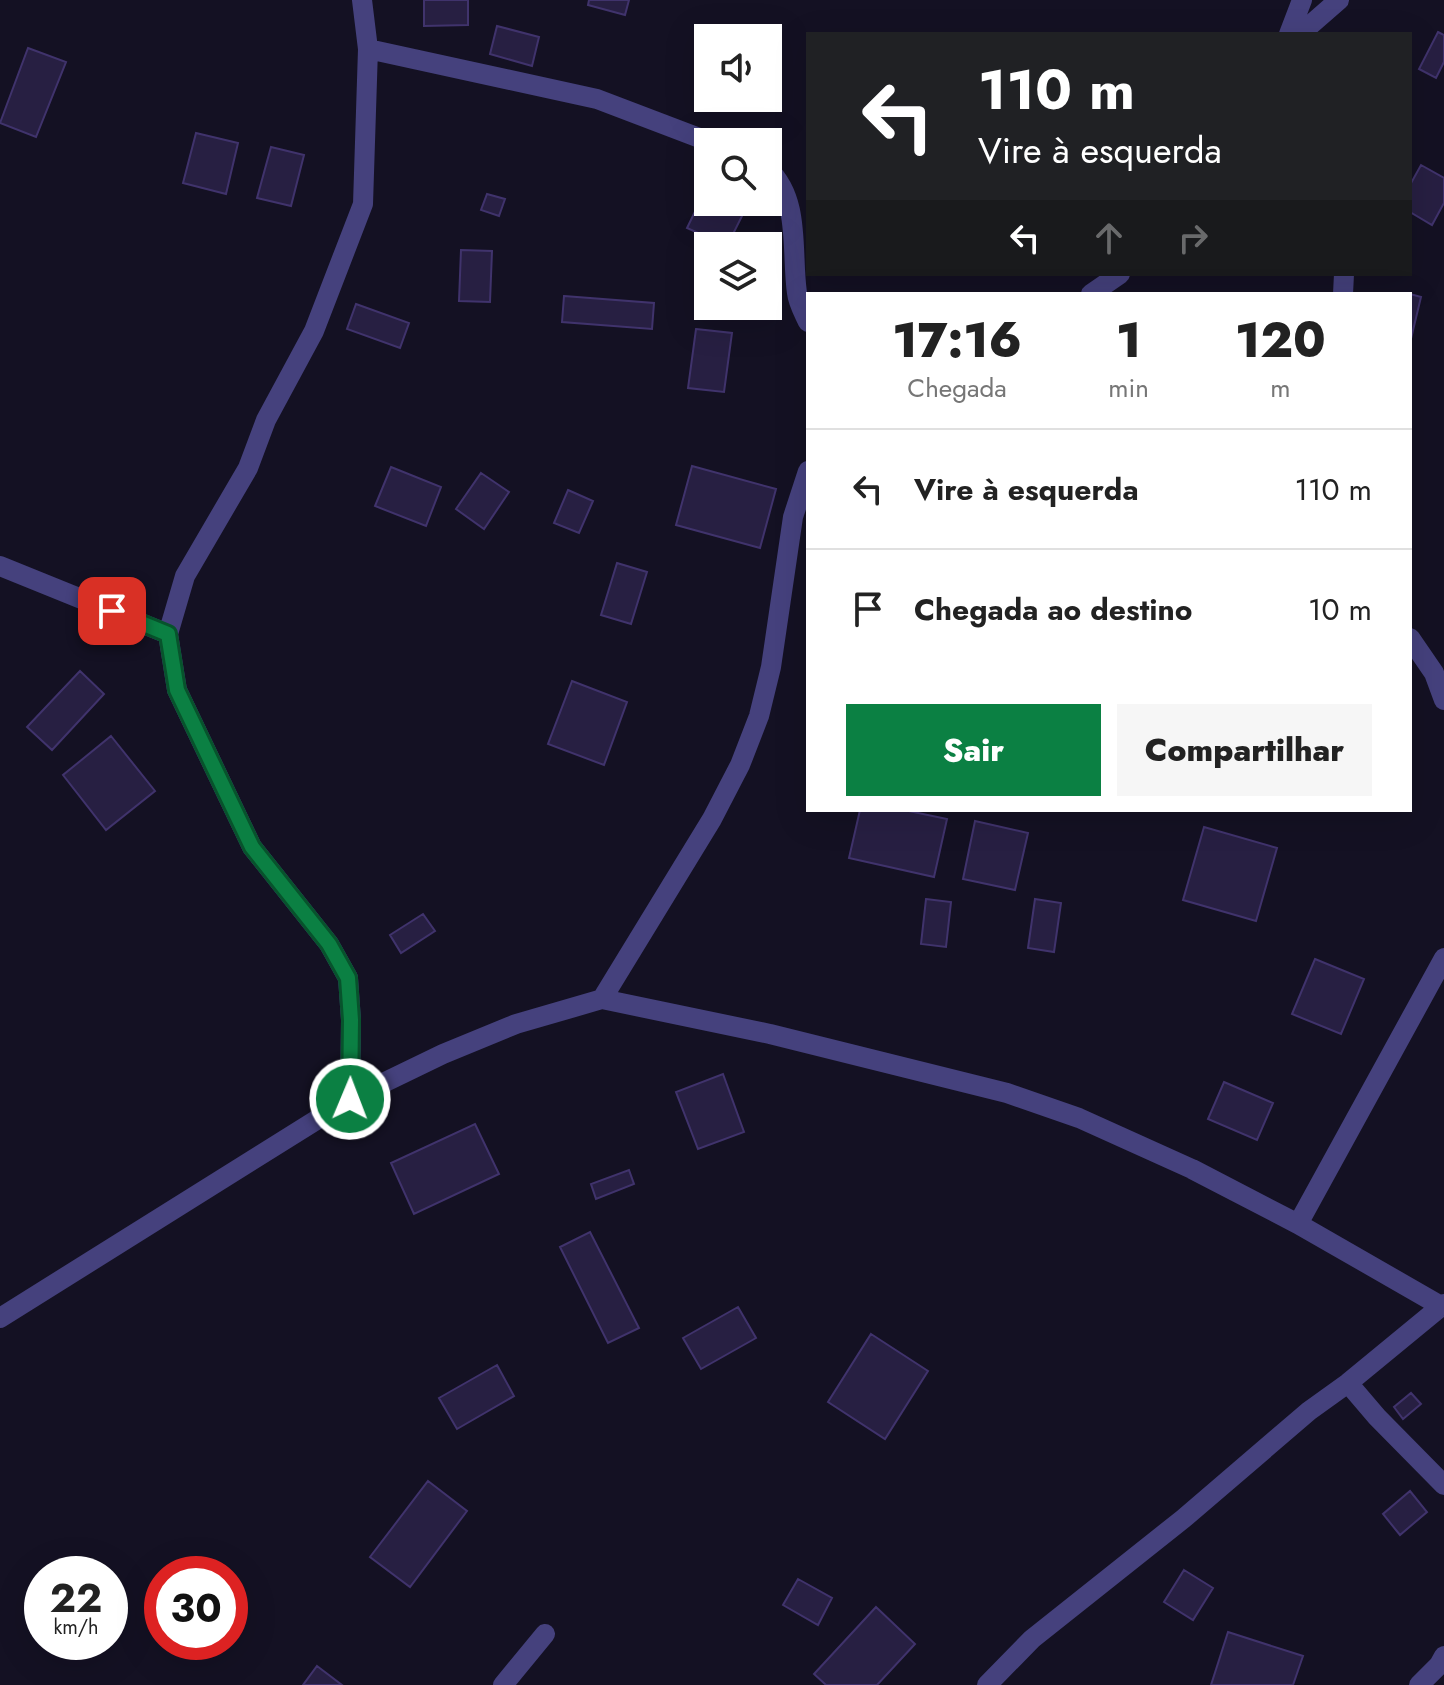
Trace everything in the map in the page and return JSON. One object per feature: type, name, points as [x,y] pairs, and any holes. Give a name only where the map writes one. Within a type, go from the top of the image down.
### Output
[{"type":"street","points":[[350,1099],[348,978],[329,944],[252,847],[177,690],[168,634],[185,576],[248,468],[266,420],[314,331],[363,204],[368,49],[362,0]]},
{"type":"street","points":[[1290,32],[1302,0]]},
{"type":"street","points":[[1302,32],[1339,0]]},
{"type":"street","points":[[368,49],[597,99],[694,136]]},
{"type":"street","points":[[782,184],[788,197],[797,296],[806,317]]},
{"type":"street","points":[[1094,292],[1117,276]]},
{"type":"street","points":[[602,999],[712,819],[740,765],[759,716],[771,667],[793,517],[806,477]]},
{"type":"street","points":[[0,566],[168,634]]},
{"type":"street","points":[[1412,641],[1434,673],[1444,700]]},
{"type":"street","points":[[1298,1224],[1444,958]]},
{"type":"street","points":[[0,1318],[350,1099],[443,1054],[516,1024],[602,999],[770,1034],[1007,1093],[1079,1118],[1192,1169],[1442,1305],[1032,1639],[987,1685]]},
{"type":"street","points":[[1348,1383],[1444,1485]]},
{"type":"street","points":[[503,1685],[545,1634]]},
{"type":"street","points":[[1419,1685],[1444,1656]]},
{"type":"building","points":[[424,0],[468,0],[468,25],[424,26]]},
{"type":"building","points":[[589,0],[629,0],[625,15],[588,5]]},
{"type":"building","points":[[497,26],[539,37],[532,66],[490,54]]},
{"type":"building","points":[[1438,32],[1444,35],[1444,62],[1436,78],[1419,69]]},
{"type":"building","points":[[28,48],[66,62],[36,137],[0,123]]},
{"type":"building","points":[[196,133],[238,143],[226,194],[183,183]]},
{"type":"building","points":[[271,147],[304,155],[291,206],[257,198]]},
{"type":"building","points":[[1421,165],[1444,178],[1444,203],[1432,225],[1412,213],[1412,181]]},
{"type":"building","points":[[487,194],[505,199],[499,216],[481,210]]},
{"type":"building","points":[[694,214],[742,216],[734,232],[696,232],[687,228]]},
{"type":"building","points":[[461,250],[492,251],[490,302],[459,301]]},
{"type":"building","points":[[1412,295],[1421,297],[1412,335]]},
{"type":"building","points":[[564,296],[654,303],[652,329],[562,322]]},
{"type":"building","points":[[356,304],[409,323],[400,348],[347,329]]},
{"type":"building","points":[[696,329],[732,333],[724,392],[688,388]]},
{"type":"building","points":[[692,466],[776,489],[760,548],[676,525]]},
{"type":"building","points":[[391,467],[441,487],[426,526],[375,506]]},
{"type":"building","points":[[481,473],[509,492],[484,529],[456,509]]},
{"type":"building","points":[[568,490],[593,501],[579,533],[554,523]]},
{"type":"building","points":[[617,563],[647,572],[631,624],[601,615]]},
{"type":"building","points":[[80,671],[104,694],[52,750],[27,727]]},
{"type":"building","points":[[572,681],[627,702],[604,765],[548,744]]},
{"type":"building","points":[[111,736],[155,791],[106,830],[63,775]]},
{"type":"building","points":[[860,812],[914,812],[947,819],[934,877],[849,858]]},
{"type":"building","points":[[975,821],[1028,833],[1015,890],[963,879]]},
{"type":"building","points":[[1204,827],[1277,848],[1256,921],[1183,900]]},
{"type":"building","points":[[926,899],[951,902],[946,947],[921,944]]},
{"type":"building","points":[[1035,899],[1061,903],[1054,952],[1028,948]]},
{"type":"building","points":[[423,914],[435,931],[401,953],[390,935]]},
{"type":"building","points":[[1315,959],[1364,979],[1341,1034],[1292,1014]]},
{"type":"building","points":[[723,1074],[744,1132],[698,1149],[676,1092]]},
{"type":"building","points":[[1224,1082],[1273,1103],[1257,1140],[1208,1119]]},
{"type":"building","points":[[475,1124],[499,1174],[414,1214],[391,1163]]},
{"type":"building","points":[[629,1170],[634,1184],[596,1199],[591,1184]]},
{"type":"building","points":[[590,1232],[639,1328],[608,1343],[560,1247]]},
{"type":"building","points":[[738,1307],[756,1338],[701,1369],[683,1338]]},
{"type":"building","points":[[871,1334],[928,1371],[885,1439],[828,1402]]},
{"type":"building","points":[[497,1365],[514,1396],[457,1429],[439,1398]]},
{"type":"building","points":[[1411,1393],[1421,1404],[1403,1419],[1394,1407]]},
{"type":"building","points":[[428,1481],[467,1511],[410,1587],[370,1557]]},
{"type":"building","points":[[1410,1491],[1427,1512],[1400,1535],[1383,1514]]},
{"type":"building","points":[[1184,1570],[1213,1588],[1193,1620],[1164,1602]]},
{"type":"building","points":[[798,1579],[832,1598],[818,1625],[783,1605]]},
{"type":"building","points":[[876,1607],[915,1644],[877,1685],[826,1685],[814,1674]]},
{"type":"building","points":[[1228,1632],[1303,1656],[1293,1685],[1211,1685]]},
{"type":"building","points":[[317,1666],[342,1685],[303,1685]]},
{"type":"route","points":[[112,611],[168,634],[177,690],[252,847],[329,944],[348,978],[350,1099]]}]
